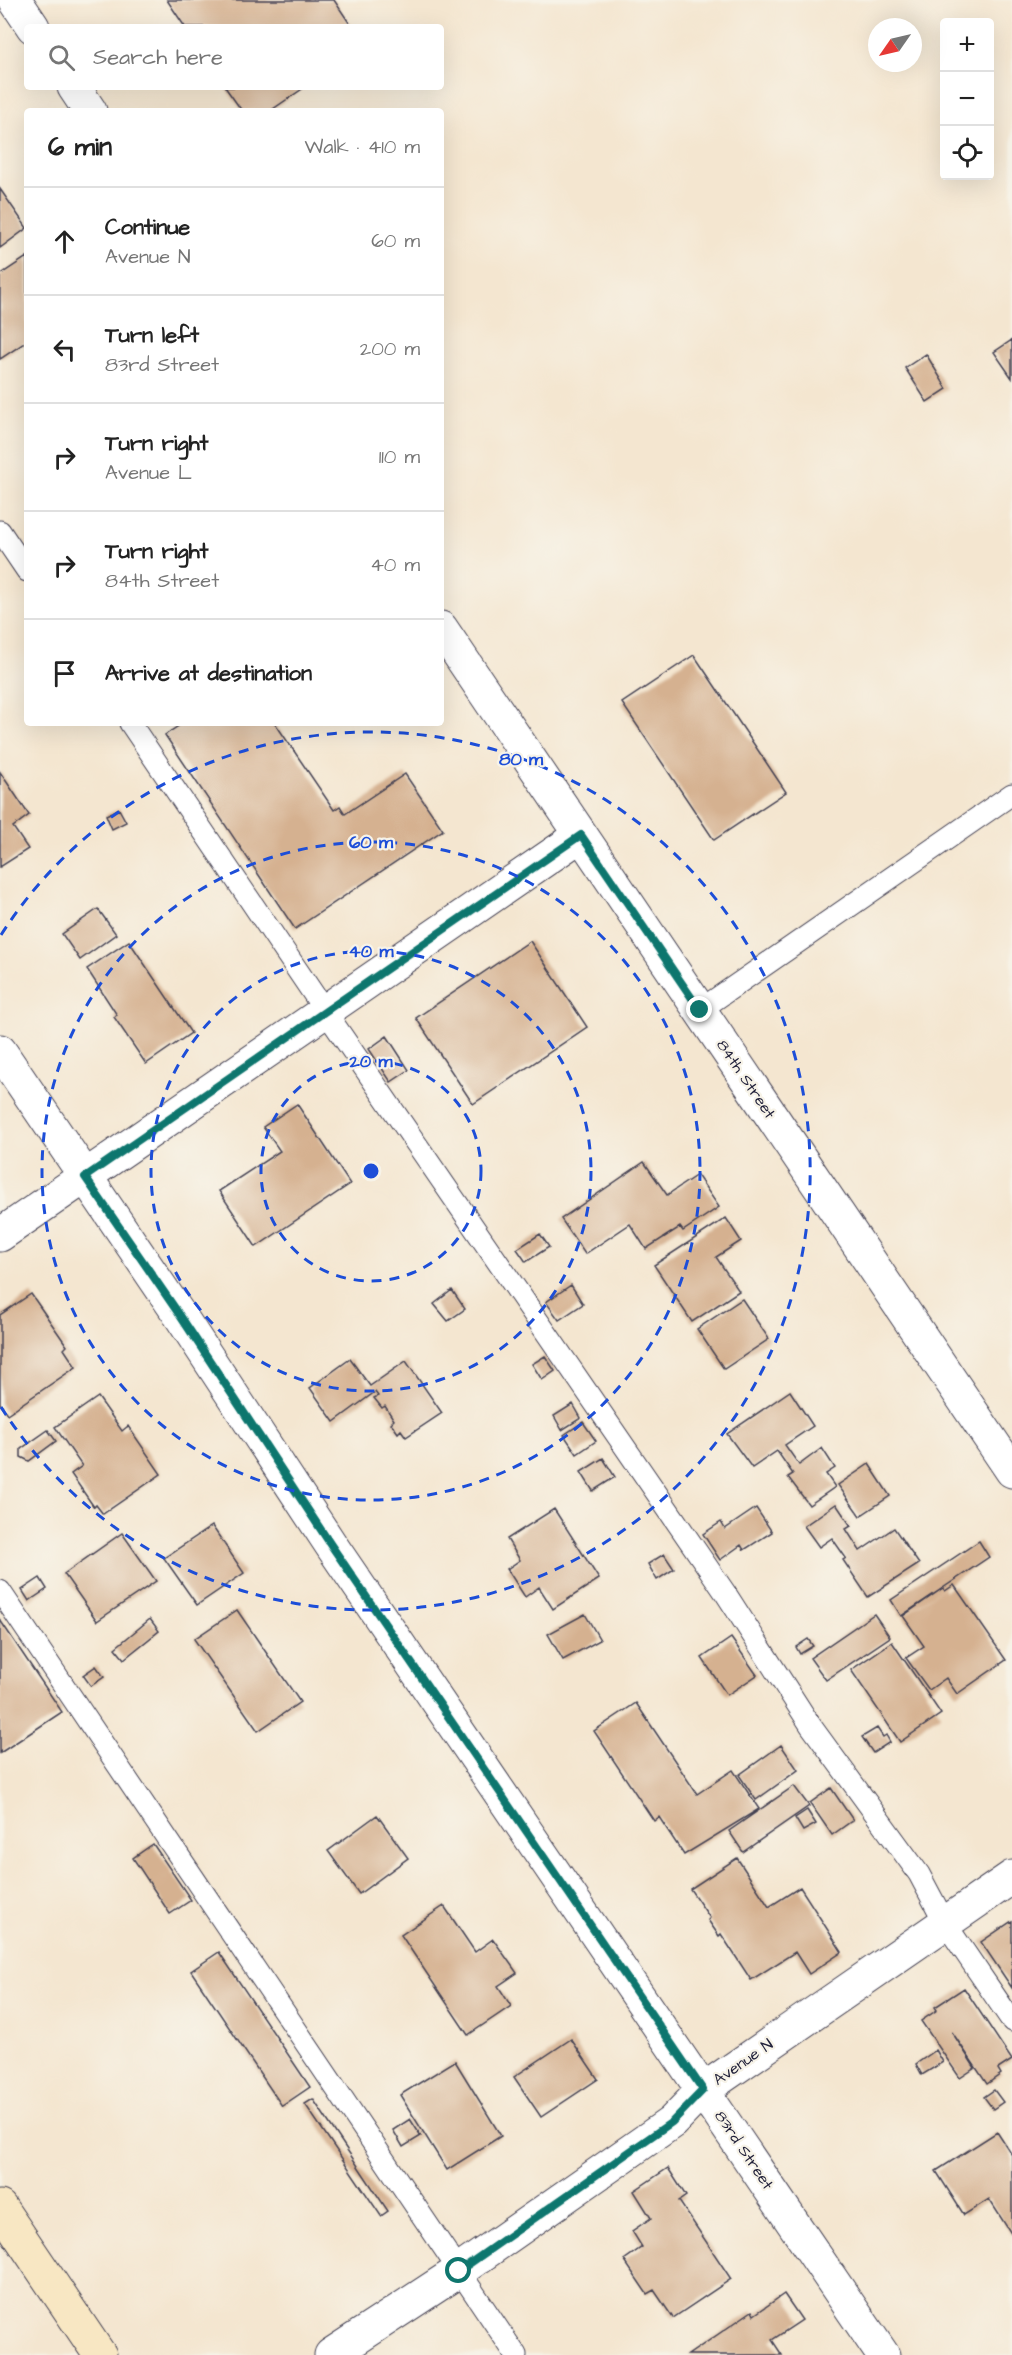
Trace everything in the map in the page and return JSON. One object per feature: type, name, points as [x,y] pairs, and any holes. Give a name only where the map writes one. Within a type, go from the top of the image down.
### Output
[{"type":"main road","points":[[0,2207],[100,2355]]},
{"type":"street","points":[[15,0],[31,24]]},
{"type":"street","points":[[76,90],[88,108]]},
{"type":"street","name":"84th Street","points":[[444,632],[700,1010],[1008,1456]]},
{"type":"street","points":[[0,1235],[581,835]]},
{"type":"street","name":"83rd Street","points":[[0,1052],[181,1317],[331,1545],[884,2355]]},
{"type":"street","name":"Avenue N","points":[[331,2355],[459,2271],[672,2122],[703,2090],[1012,1876]]},
{"type":"lane","points":[[0,531],[24,567]]},
{"type":"lane","points":[[132,726],[726,1594],[811,1726],[919,1874],[945,1923],[1012,2021]]},
{"type":"lane","points":[[700,1010],[1012,794]]},
{"type":"lane","points":[[0,1592],[516,2355]]},
{"type":"building","points":[[167,0],[334,0],[350,24],[183,24]]},
{"type":"building","points":[[227,90],[301,90],[274,108],[240,108]]},
{"type":"building","points":[[0,189],[24,224],[24,230],[0,248]]},
{"type":"building","points":[[24,259],[24,343],[0,359],[0,275]]},
{"type":"building","points":[[1012,340],[1012,378],[994,352]]},
{"type":"building","points":[[926,354],[947,389],[927,402],[905,368]]},
{"type":"building","points":[[694,655],[786,792],[714,840],[622,703]]},
{"type":"building","points":[[178,726],[277,726],[334,810],[340,806],[345,814],[405,774],[443,830],[295,929],[165,735]]},
{"type":"building","points":[[0,772],[29,815],[13,827],[28,849],[0,867]]},
{"type":"building","points":[[119,809],[126,822],[112,829],[106,815]]},
{"type":"building","points":[[98,909],[116,934],[80,960],[62,934]]},
{"type":"building","points":[[129,941],[191,1033],[146,1064],[114,1017],[117,1015],[87,969]]},
{"type":"building","points":[[530,941],[587,1027],[473,1104],[416,1018]]},
{"type":"building","points":[[387,1036],[409,1070],[391,1082],[369,1049]]},
{"type":"building","points":[[297,1104],[350,1184],[256,1247],[219,1191],[280,1151],[263,1127]]},
{"type":"building","points":[[644,1162],[667,1195],[697,1175],[719,1207],[683,1231],[680,1227],[646,1249],[630,1224],[585,1254],[561,1219]]},
{"type":"building","points":[[726,1218],[741,1241],[716,1257],[739,1291],[692,1322],[654,1265]]},
{"type":"building","points":[[540,1234],[549,1247],[526,1262],[517,1249]]},
{"type":"building","points":[[571,1285],[583,1304],[559,1320],[546,1302]]},
{"type":"building","points":[[452,1290],[465,1309],[448,1321],[434,1304]]},
{"type":"building","points":[[31,1294],[67,1346],[64,1349],[76,1367],[7,1414],[0,1403],[0,1315]]},
{"type":"building","points":[[742,1299],[769,1339],[724,1369],[697,1329]]},
{"type":"building","points":[[545,1356],[555,1371],[542,1380],[532,1364]]},
{"type":"building","points":[[350,1359],[370,1386],[406,1361],[442,1413],[406,1437],[401,1430],[398,1433],[391,1423],[394,1420],[385,1406],[382,1408],[374,1398],[378,1396],[375,1392],[334,1422],[310,1388]]},
{"type":"building","points":[[790,1391],[813,1426],[785,1445],[799,1465],[822,1448],[835,1468],[826,1474],[835,1487],[809,1505],[788,1477],[793,1474],[777,1451],[752,1468],[727,1434]]},
{"type":"building","points":[[98,1397],[122,1431],[128,1426],[161,1474],[103,1514],[96,1505],[94,1507],[71,1474],[82,1466],[55,1427]]},
{"type":"building","points":[[573,1404],[581,1418],[562,1430],[554,1416]]},
{"type":"building","points":[[583,1422],[596,1441],[577,1454],[564,1435]]},
{"type":"building","points":[[48,1430],[56,1441],[29,1461],[21,1457],[21,1449]]},
{"type":"building","points":[[603,1458],[615,1477],[593,1491],[581,1472]]},
{"type":"building","points":[[869,1464],[890,1496],[860,1516],[838,1485]]},
{"type":"building","points":[[836,1504],[851,1526],[846,1529],[860,1551],[894,1528],[919,1564],[868,1597],[843,1560],[846,1558],[832,1538],[819,1547],[804,1526]]},
{"type":"building","points":[[756,1508],[772,1532],[744,1550],[741,1545],[720,1560],[703,1534],[721,1522],[725,1529]]},
{"type":"building","points":[[554,1509],[599,1579],[553,1609],[539,1587],[525,1597],[507,1569],[520,1560],[507,1539]]},
{"type":"building","points":[[212,1526],[244,1573],[197,1605],[164,1558]]},
{"type":"building","points":[[122,1533],[156,1581],[97,1621],[64,1574]]},
{"type":"building","points":[[979,1541],[989,1557],[901,1616],[891,1600]]},
{"type":"building","points":[[664,1554],[674,1569],[657,1580],[648,1564]]},
{"type":"building","points":[[40,1578],[47,1589],[29,1601],[22,1590]]},
{"type":"building","points":[[954,1585],[1006,1660],[957,1694],[946,1678],[929,1690],[906,1658],[924,1646],[903,1616],[943,1588],[945,1591]]},
{"type":"building","points":[[237,1610],[300,1702],[258,1731],[194,1639]]},
{"type":"building","points":[[585,1614],[600,1640],[563,1660],[548,1634]]},
{"type":"building","points":[[874,1614],[890,1637],[826,1680],[810,1658]]},
{"type":"building","points":[[150,1619],[159,1631],[124,1659],[115,1648]]},
{"type":"building","points":[[0,1620],[62,1712],[0,1753]]},
{"type":"building","points":[[731,1638],[757,1675],[727,1695],[702,1658]]},
{"type":"building","points":[[808,1639],[813,1646],[800,1654],[796,1647]]},
{"type":"building","points":[[892,1642],[941,1714],[900,1742],[851,1670]]},
{"type":"building","points":[[96,1666],[104,1677],[91,1686],[83,1675]]},
{"type":"building","points":[[636,1703],[697,1794],[733,1770],[759,1809],[684,1855],[659,1817],[654,1821],[594,1731]]},
{"type":"building","points":[[877,1728],[883,1737],[886,1735],[890,1742],[873,1753],[862,1737]]},
{"type":"building","points":[[781,1745],[798,1770],[756,1800],[739,1775]]},
{"type":"building","points":[[794,1786],[809,1806],[743,1852],[729,1831]]},
{"type":"building","points":[[831,1788],[853,1820],[832,1835],[810,1803]]},
{"type":"building","points":[[807,1810],[816,1824],[803,1831],[795,1818]]},
{"type":"building","points":[[377,1815],[408,1858],[359,1894],[328,1851]]},
{"type":"building","points":[[153,1844],[191,1900],[170,1914],[133,1858]]},
{"type":"building","points":[[737,1858],[769,1907],[800,1887],[842,1952],[809,1974],[795,1952],[751,1980],[721,1934],[719,1936],[708,1920],[710,1918],[690,1889]]},
{"type":"building","points":[[444,1906],[475,1952],[493,1939],[517,1973],[498,1986],[511,2006],[468,2035],[401,1935]]},
{"type":"building","points":[[1012,1921],[1012,1988],[981,1942]]},
{"type":"building","points":[[219,1952],[310,2087],[282,2106],[191,1971]]},
{"type":"building","points":[[964,1988],[1012,2060],[998,2069],[1001,2074],[987,2084],[952,2032],[975,2068],[960,2078],[921,2021],[937,2010],[935,2007]]},
{"type":"building","points":[[571,2039],[598,2079],[541,2117],[514,2077]]},
{"type":"building","points":[[936,2050],[943,2062],[922,2075],[916,2064]]},
{"type":"building","points":[[455,2061],[501,2136],[447,2170],[400,2095]]},
{"type":"building","points":[[994,2090],[1003,2102],[993,2109],[984,2097]]},
{"type":"building","points":[[313,2099],[388,2211],[381,2216],[305,2104]]},
{"type":"building","points":[[410,2119],[421,2136],[403,2147],[393,2130]]},
{"type":"building","points":[[997,2132],[1012,2155],[1012,2235],[989,2199],[964,2215],[936,2171]]},
{"type":"building","points":[[668,2168],[686,2196],[679,2201],[731,2279],[673,2318],[654,2290],[647,2294],[624,2260],[642,2247],[632,2231],[651,2218],[634,2191]]},
{"type":"building","points":[[784,2294],[802,2320],[772,2340],[782,2355],[688,2355],[752,2311],[754,2315]]},
{"type":"route","points":[[459,2271],[672,2122],[703,2090],[331,1545],[181,1317],[85,1177],[581,835],[700,1010]]}]
